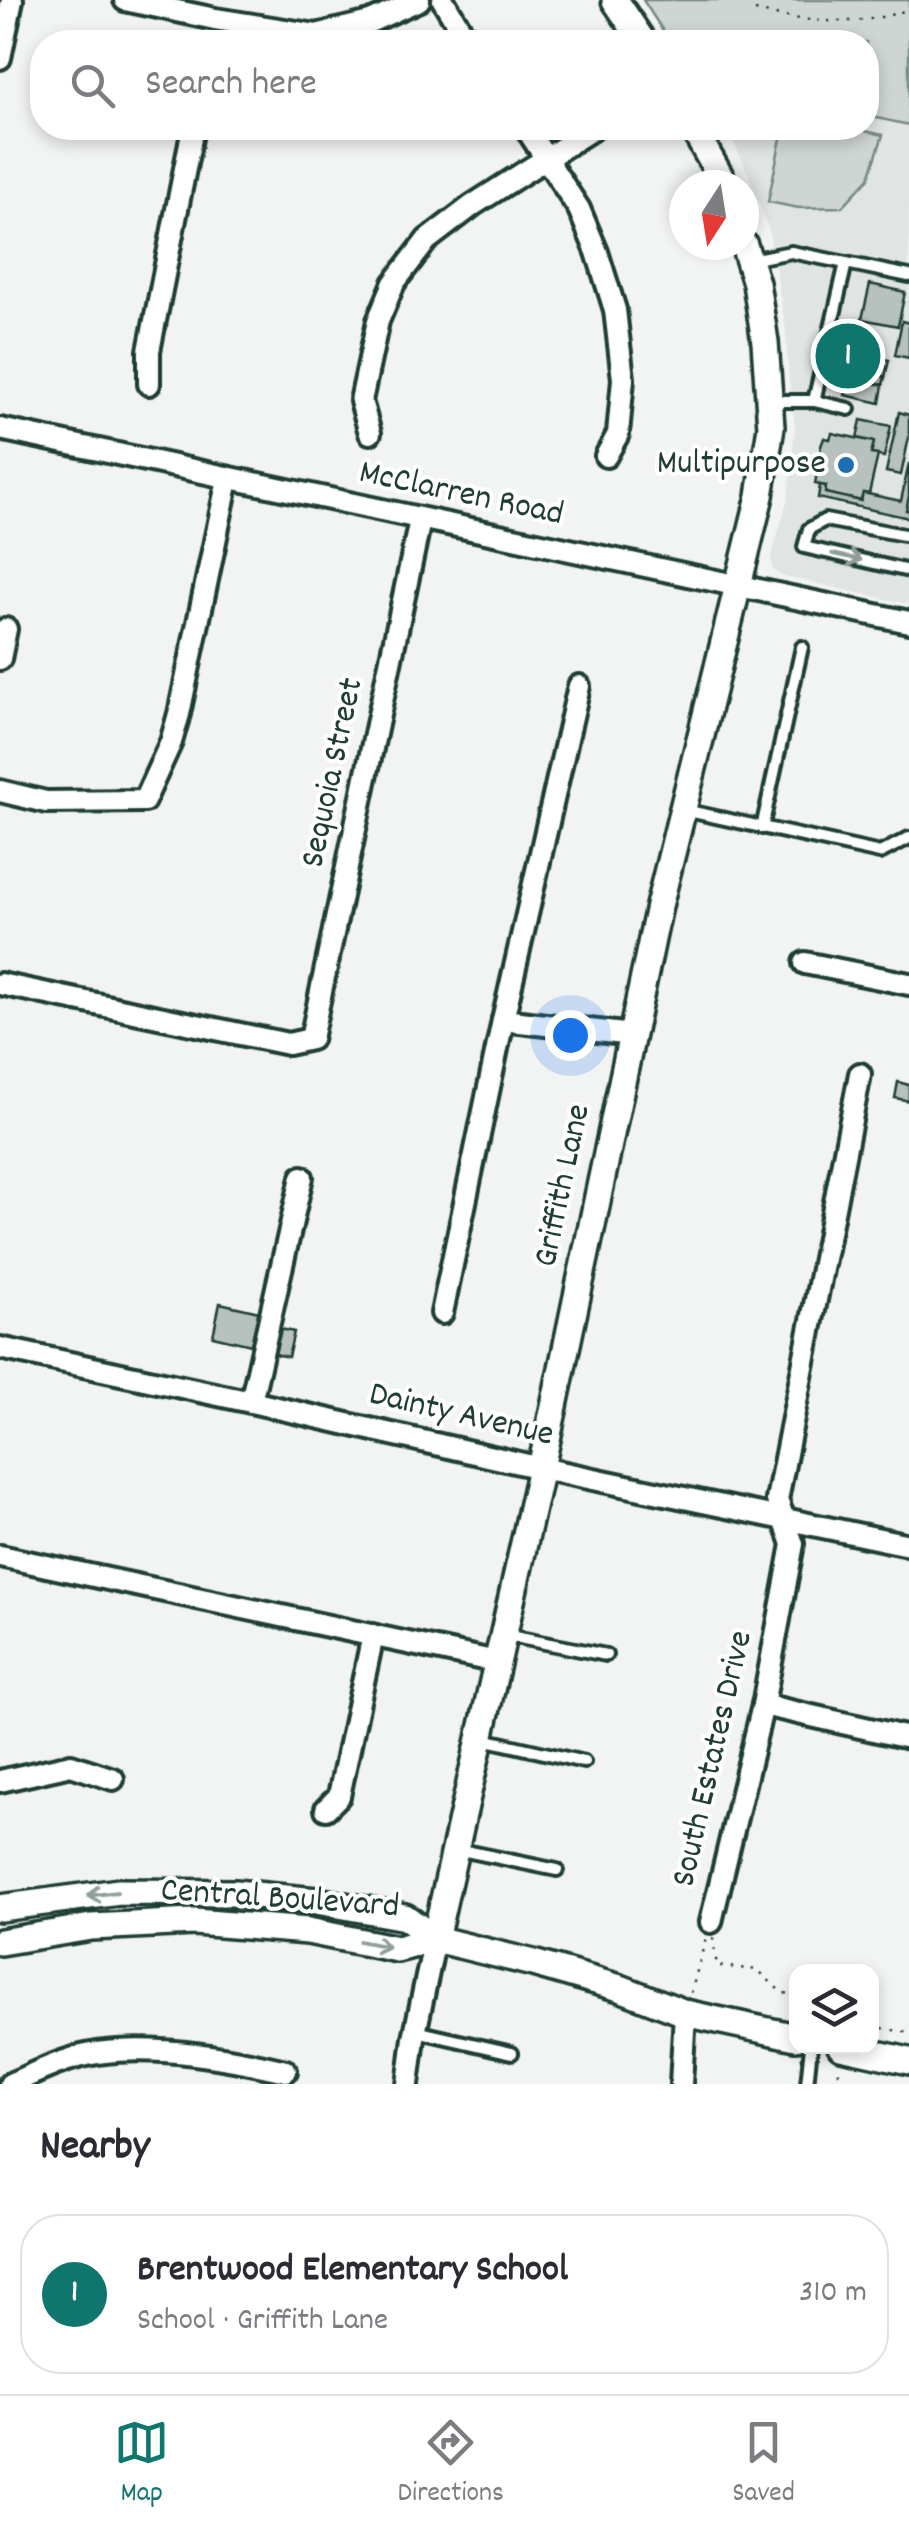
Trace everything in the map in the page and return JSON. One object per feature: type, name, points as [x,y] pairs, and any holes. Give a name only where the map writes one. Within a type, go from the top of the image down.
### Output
[{"type":"street","points":[[0,58],[12,0]]},
{"type":"street","points":[[124,0],[282,30]]},
{"type":"street","points":[[337,30],[370,22],[420,0]]},
{"type":"street","points":[[443,0],[461,30]]},
{"type":"street","points":[[615,0],[634,30]]},
{"type":"street","points":[[212,30],[214,20]]},
{"type":"street","points":[[149,384],[149,351],[191,140]]},
{"type":"street","points":[[535,140],[579,210],[616,310],[623,380],[618,434],[606,456]]},
{"type":"street","points":[[370,433],[361,400],[378,321],[394,282],[428,240],[474,205],[576,140]]},
{"type":"street","points":[[701,140],[717,170]]},
{"type":"street","name":"Griffith Lane","points":[[408,2084],[416,2031],[541,1468],[659,906],[760,496],[772,427],[765,342],[748,260]]},
{"type":"street","name":"McClarren Road","points":[[0,429],[909,622]]},
{"type":"street","points":[[0,790],[46,802],[144,801],[180,714],[228,479]]},
{"type":"street","name":"Sequoia Street","points":[[0,984],[288,1044],[311,1040],[420,520]]},
{"type":"street","points":[[0,659],[6,629]]},
{"type":"street","points":[[442,1314],[579,686]]},
{"type":"street","points":[[805,963],[909,984]]},
{"type":"street","points":[[504,1020],[632,1035]]},
{"type":"street","name":"South Estates Drive","points":[[711,1922],[763,1705],[794,1544],[777,1500],[860,1074]]},
{"type":"street","points":[[251,1402],[302,1176]]},
{"type":"street","name":"Dainty Avenue","points":[[0,1348],[909,1546]]},
{"type":"street","points":[[0,1556],[497,1662]]},
{"type":"street","points":[[326,1809],[339,1796],[373,1635]]},
{"type":"street","points":[[763,1705],[909,1738]]},
{"type":"street","points":[[0,1781],[71,1765],[113,1779]]},
{"type":"street","name":"Central Boulevard","points":[[0,1908],[119,1892],[235,1893],[317,1901],[405,1917],[436,1940],[620,1988],[685,2014],[789,2036]]},
{"type":"street","name":"Central Boulevard","points":[[0,1942],[91,1927],[194,1922],[308,1931],[397,1949],[436,1940]]},
{"type":"street","points":[[681,2084],[685,2014]]},
{"type":"street","points":[[10,2084],[69,2059],[124,2052],[223,2056],[286,2072]]},
{"type":"street","points":[[876,2054],[907,2061]]},
{"type":"lane","points":[[759,252],[791,252],[909,276]]},
{"type":"lane","points":[[814,401],[846,264]]},
{"type":"lane","points":[[770,401],[814,401],[849,410]]},
{"type":"lane","points":[[909,536],[825,520],[808,529],[804,548],[909,570]]},
{"type":"lane","points":[[762,828],[802,647]]},
{"type":"lane","points":[[683,810],[880,853],[909,838]]},
{"type":"lane","points":[[503,1635],[606,1655]]},
{"type":"lane","points":[[480,1738],[584,1762]]},
{"type":"lane","points":[[456,1849],[557,1870]]},
{"type":"lane","points":[[416,2031],[512,2054]]},
{"type":"lane","points":[[807,2084],[809,2054]]},
{"type":"path","points":[[755,11],[836,22],[894,16],[909,10]]},
{"type":"path","points":[[711,1922],[717,1966],[758,1970],[781,1992],[789,1994]]},
{"type":"path","name":"South Estates Drive","points":[[685,2014],[711,1922]]},
{"type":"path","points":[[879,2027],[909,2033]]},
{"type":"shaded area","points":[[643,0],[909,0],[909,125],[879,119],[879,30],[662,30]]},
{"type":"shaded area","points":[[879,119],[909,125],[909,604],[781,576],[773,570],[771,559],[788,498],[795,427],[786,331],[769,231],[759,203],[759,170],[747,170],[733,140],[879,140]]},
{"type":"shaded area","points":[[879,134],[883,135],[869,178],[842,207],[799,208],[768,202],[781,140],[879,140]]},
{"type":"building","points":[[870,284],[905,292],[898,326],[862,319]]},
{"type":"building","points":[[902,321],[909,323],[909,358],[895,355]]},
{"type":"building","points":[[855,352],[889,360],[885,377],[851,369]]},
{"type":"building","points":[[868,373],[885,377],[883,385],[866,382]]},
{"type":"building","points":[[849,378],[883,385],[880,403],[845,395]]},
{"type":"building","points":[[899,412],[909,415],[901,475],[886,472]]},
{"type":"building","points":[[861,420],[891,426],[884,457],[871,454],[874,442],[857,438]]},
{"type":"building","name":"Multipurpose","points":[[832,433],[874,442],[871,454],[878,455],[869,494],[863,493],[861,501],[825,493],[826,486],[815,484],[821,446]]},
{"type":"building","points":[[909,463],[909,518],[818,498],[820,485],[826,486],[825,493],[861,501],[863,493],[901,501]]},
{"type":"building","points":[[898,1082],[909,1085],[909,1101],[895,1098]]},
{"type":"building","points":[[220,1303],[259,1312],[251,1345],[213,1336]]},
{"type":"building","points":[[281,1329],[294,1332],[288,1357],[275,1354]]},
{"type":"place","name":"Brentwood Elementary School","points":[[848,356]]},
{"type":"place","name":"Multipurpose","points":[[846,465]]}]
